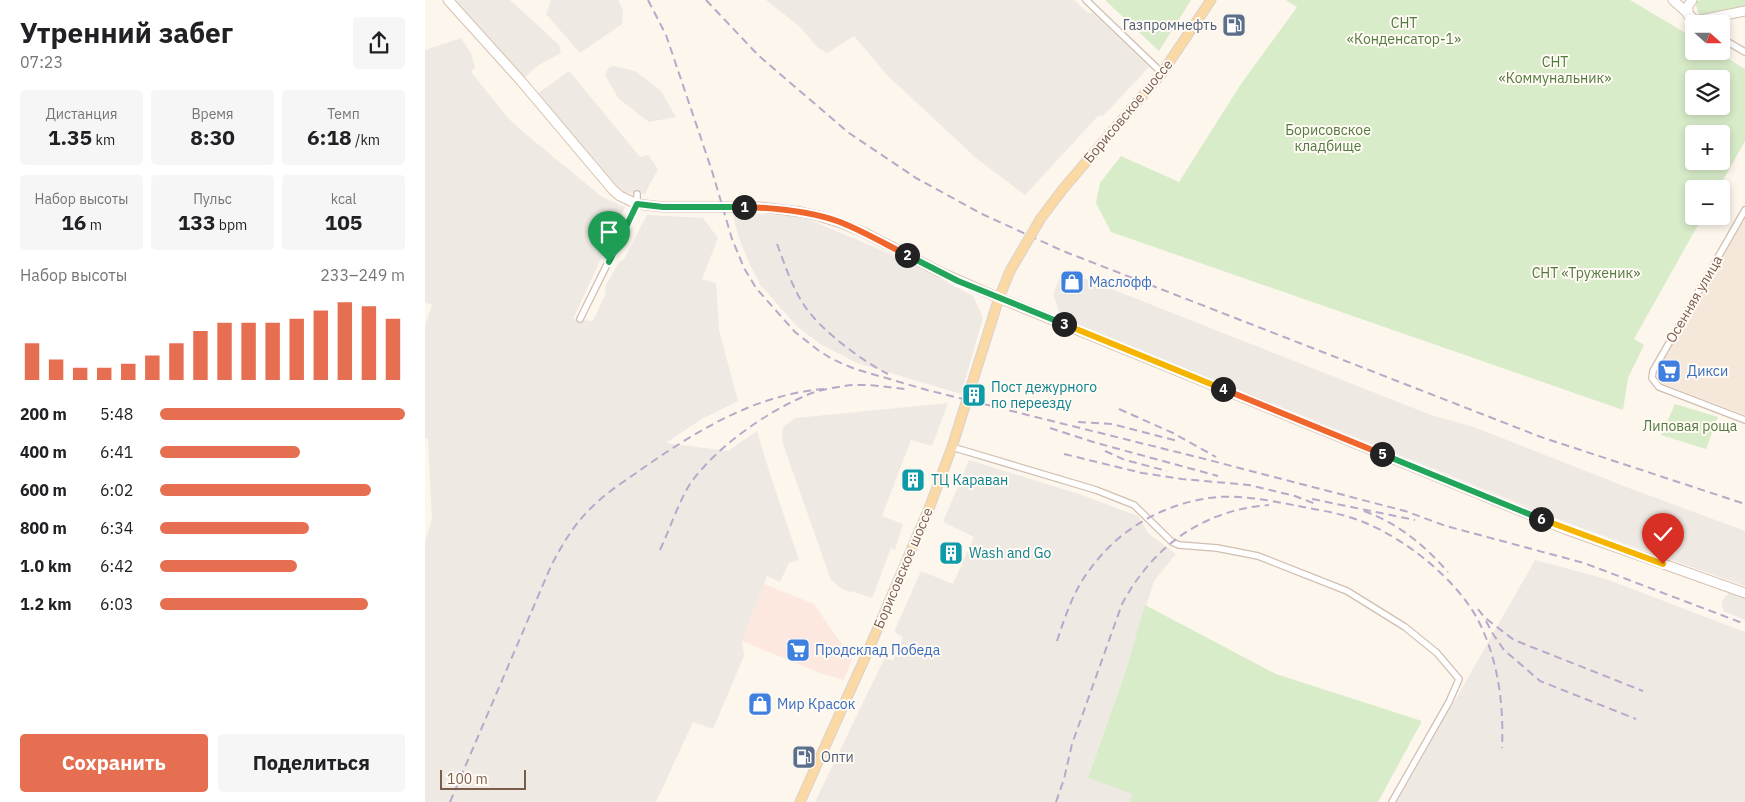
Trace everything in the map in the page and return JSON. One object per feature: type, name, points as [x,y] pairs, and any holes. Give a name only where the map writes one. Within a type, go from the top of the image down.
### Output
[{"type":"main road","points":[[448,0],[521,81],[613,190],[620,196],[637,204],[663,207],[760,208],[801,212],[841,223],[865,233],[952,278],[999,298],[1565,529],[1745,593]]},
{"type":"main road","name":"Борисовское шоссе","points":[[799,802],[868,651],[928,510],[952,447],[999,298],[1010,271],[1041,218],[1063,189],[1162,73],[1211,0]]},
{"type":"main road","points":[[1673,0],[1688,15]]},
{"type":"main road","points":[[1688,15],[1688,6],[1692,0]]},
{"type":"main road","points":[[1728,15],[1745,11]]},
{"type":"street","points":[[1086,0],[1162,73]]},
{"type":"street","points":[[1730,43],[1745,52]]},
{"type":"street","points":[[580,319],[637,204],[637,194]]},
{"type":"street","name":"Осенняя улица","points":[[1745,210],[1653,371],[1652,378],[1659,387],[1745,420]]},
{"type":"street","points":[[952,447],[1096,490],[1134,505],[1172,542],[1179,545],[1217,548],[1259,556],[1317,578],[1347,591],[1411,632],[1437,653],[1459,679],[1449,702],[1392,802]]},
{"type":"shaded area","points":[[455,0],[510,0],[559,45],[561,53],[537,66],[524,78]]},
{"type":"shaded area","points":[[551,0],[618,0],[623,11],[622,24],[580,53],[546,14]]},
{"type":"shaded area","points":[[766,0],[1074,0],[1088,13],[1093,13],[1149,67],[1104,115],[1098,116],[1025,195],[976,158],[887,75],[854,36],[827,53],[818,48],[799,26]]},
{"type":"shaded area","points":[[461,38],[471,53],[475,67],[471,72],[509,119],[602,197],[625,207],[573,319],[593,321],[606,293],[605,287],[619,262],[624,259],[647,215],[703,218],[718,238],[702,279],[716,283],[719,330],[738,401],[700,420],[666,443],[728,451],[757,431],[799,560],[789,563],[780,582],[767,576],[742,641],[744,656],[713,729],[693,722],[656,802],[425,802],[425,542],[432,519],[428,439],[425,438],[425,326],[432,305],[425,302],[425,50]]},
{"type":"shaded area","points":[[614,66],[635,71],[661,91],[676,117],[649,122],[619,99],[605,75],[609,67]]},
{"type":"shaded area","points":[[569,71],[640,157],[648,155],[658,169],[645,194],[626,193],[606,177],[537,94]]},
{"type":"shaded area","points":[[732,212],[803,217],[907,261],[973,296],[983,318],[961,394],[857,363],[820,344],[798,327],[761,286],[739,238]]},
{"type":"shaded area","points":[[1745,218],[1745,415],[1657,380],[1663,360]]},
{"type":"shaded area","points":[[1063,270],[1431,415],[1474,427],[1745,531],[1745,586],[1573,525],[1061,318],[1053,294]]},
{"type":"shaded area","points":[[948,403],[932,446],[911,440],[882,516],[903,524],[895,550],[891,548],[872,598],[842,589],[831,580],[782,441],[783,427],[795,418]]},
{"type":"shaded area","points":[[969,460],[1079,494],[1138,516],[1148,533],[1176,554],[1154,581],[1127,667],[1088,778],[1133,794],[1130,802],[815,802],[885,657],[893,661],[903,637],[894,632],[921,571],[953,584],[974,537],[943,522]]},
{"type":"shaded area","points":[[1535,560],[1606,579],[1745,632],[1745,802],[1397,802]]},
{"type":"shaded area","points":[[764,584],[814,604],[852,659],[844,680],[820,673],[742,641]]},
{"type":"shaded area","points":[[1729,592],[1745,598],[1745,620],[1723,611],[1722,601]]},
{"type":"green space","points":[[1105,0],[1191,0],[1159,51]]},
{"type":"green space","points":[[1286,0],[1630,0],[1685,33],[1685,60],[1730,60],[1745,69],[1745,141],[1730,168],[1730,125],[1685,125],[1685,170],[1729,170],[1723,180],[1685,180],[1685,225],[1698,225],[1634,339],[1644,345],[1628,378],[1623,410],[1111,232],[1096,203],[1100,183],[1121,156],[1179,182],[1241,84],[1297,7]]},
{"type":"green space","points":[[1745,0],[1745,6],[1699,15],[1695,1]]},
{"type":"green space","name":"Липовая роща","points":[[1675,404],[1718,417],[1706,449],[1661,435]]},
{"type":"green space","points":[[1145,605],[1276,674],[1422,721],[1378,802],[1130,802],[1132,794],[1088,778],[1127,667]]},
{"type":"railway","points":[[648,0],[666,35],[712,171],[732,239],[744,268],[756,288],[795,332],[832,359],[855,369],[927,390],[1405,511],[1446,526],[1584,563],[1745,624]]},
{"type":"railway","points":[[706,0],[759,56],[849,133],[916,178],[982,214],[1063,251],[1541,437],[1745,504]]},
{"type":"railway","points":[[777,244],[796,291],[811,314],[842,344],[888,374]]},
{"type":"railway","points":[[660,550],[690,484],[713,457],[759,421],[791,402],[825,389],[859,385],[905,389]]},
{"type":"railway","points":[[450,802],[551,566],[580,520],[598,501],[618,485],[709,426],[731,415],[777,398],[800,392],[825,389]]},
{"type":"railway","points":[[1119,409],[1173,433],[1216,457]]},
{"type":"railway","points":[[1078,422],[1112,424],[1178,441]]},
{"type":"railway","points":[[1050,428],[1093,442],[1218,476]]},
{"type":"railway","points":[[1105,451],[1125,460],[1167,471]]},
{"type":"railway","points":[[1064,454],[1142,473],[1182,479],[1249,485],[1295,496],[1318,505]]},
{"type":"railway","points":[[1057,641],[1074,596],[1099,558],[1124,534],[1138,524],[1169,508],[1214,497],[1238,497],[1337,514],[1361,521],[1401,542],[1439,571],[1469,605],[1486,637],[1495,667],[1501,699],[1502,748]]},
{"type":"railway","points":[[1312,499],[1415,520]]},
{"type":"railway","points":[[1056,802],[1064,779],[1072,744],[1122,604],[1135,583],[1165,549],[1182,535],[1202,523],[1223,514],[1245,508],[1269,505]]},
{"type":"railway","points":[[1364,511],[1377,516],[1410,536],[1448,572]]},
{"type":"railway","points":[[1478,609],[1484,617],[1514,640],[1643,691]]},
{"type":"railway","points":[[1486,621],[1504,650],[1540,681],[1636,719]]},
{"type":"place","name":"Газпромнефть","points":[[1234,25]]},
{"type":"place","name":"Маслофф","points":[[1072,282]]},
{"type":"place","name":"Дикси","points":[[1669,371]]},
{"type":"place","name":"Пост дежурного по переезду","points":[[974,395]]},
{"type":"place","name":"ТЦ Караван","points":[[913,480]]},
{"type":"place","name":"Wash and Go","points":[[951,553]]},
{"type":"place","name":"Продсклад Победа","points":[[798,650]]},
{"type":"place","name":"Мир Красок","points":[[760,704]]},
{"type":"place","name":"Опти","points":[[804,757]]},
{"type":"route","points":[[609,262],[637,204],[663,207],[760,208],[801,212],[819,216],[865,233],[958,281],[999,298],[1565,529],[1663,564]]},
{"type":"park label","name":"СНТ «Конденсатор-1»","points":[[1404,32]]},
{"type":"park label","name":"СНТ «Коммунальник»","points":[[1555,70]]},
{"type":"park label","name":"Борисовское кладбище","points":[[1328,138]]},
{"type":"park label","name":"СНТ «Труженик»","points":[[1586,273]]}]
